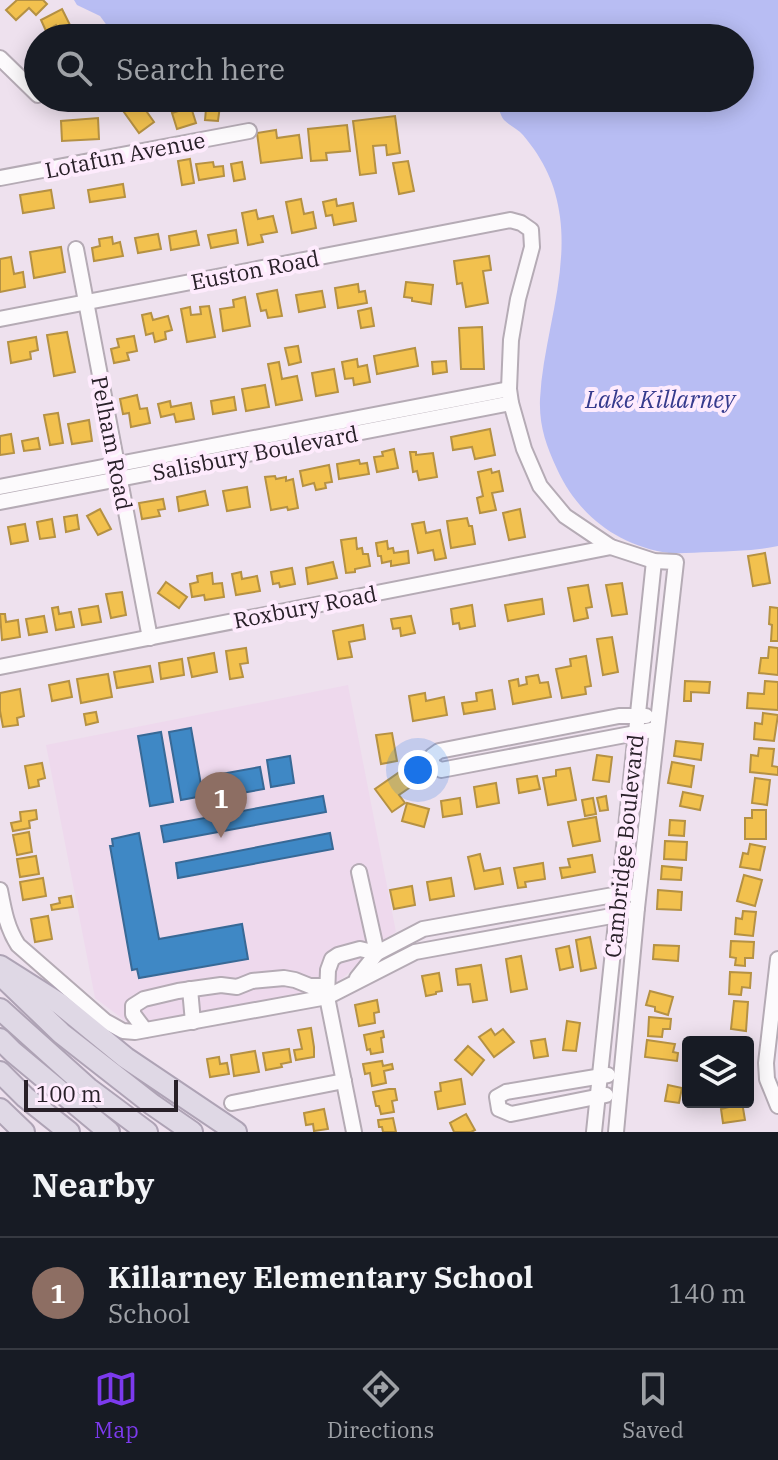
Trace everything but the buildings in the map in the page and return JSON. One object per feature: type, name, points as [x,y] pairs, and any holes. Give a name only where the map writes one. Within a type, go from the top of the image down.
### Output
[{"type":"highway","points":[[0,966],[60,1004],[126,1058],[236,1132]]},
{"type":"highway","points":[[0,974],[61,1033],[192,1132]]},
{"type":"highway","points":[[0,1009],[88,1088],[147,1132]]},
{"type":"highway","points":[[0,1039],[109,1132]]},
{"type":"highway","points":[[0,1072],[25,1097],[69,1132]]},
{"type":"highway","points":[[0,1109],[24,1132]]},
{"type":"street","points":[[0,58],[24,81]]},
{"type":"street","name":"Lotafun Avenue","points":[[0,178],[249,131]]},
{"type":"street","name":"Euston Road","points":[[0,319],[510,220],[531,230],[532,247],[511,340],[510,396]]},
{"type":"street","name":"Pelham Road","points":[[76,249],[150,638]]},
{"type":"street","points":[[510,396],[524,449],[540,486],[565,516],[611,547],[654,561]]},
{"type":"street","name":"Salisbury Boulevard","points":[[0,487],[510,396]]},
{"type":"street","name":"Salisbury Boulevard","points":[[0,502],[119,480],[510,396]]},
{"type":"street","name":"Roxbury Road","points":[[0,667],[611,547]]},
{"type":"street","name":"Cambridge Boulevard","points":[[594,1132],[654,561],[676,562],[616,1132]]},
{"type":"street","points":[[638,715],[658,723],[636,732],[441,770],[432,765],[432,756],[439,751],[619,716],[638,715]]},
{"type":"street","points":[[359,872],[377,953]]},
{"type":"street","points":[[0,890],[10,933],[18,945],[105,1021],[123,1031],[140,1031],[226,1016],[352,985],[415,952],[617,915],[638,902]]},
{"type":"street","points":[[352,985],[377,953],[423,929],[619,894],[638,902]]},
{"type":"street","points":[[354,1132],[327,991],[330,964],[338,955],[360,949],[377,953]]},
{"type":"street","points":[[778,959],[766,1063],[778,1106]]},
{"type":"street","points":[[140,1031],[133,1006],[144,999],[190,989],[221,985],[237,987],[252,981],[284,978],[327,991]]},
{"type":"street","points":[[226,1016],[237,987]]},
{"type":"street","points":[[190,989],[193,1022]]},
{"type":"street","points":[[618,1094],[511,1114],[499,1109],[497,1097],[506,1092],[600,1075],[620,1075]]},
{"type":"street","points":[[232,1103],[344,1081]]},
{"type":"shaded area","points":[[348,685],[396,932],[328,988],[135,1028],[95,998],[46,745]]},
{"type":"water","name":"Lake Killarney","points":[[74,0],[778,0],[778,546],[679,553],[650,549],[602,526],[576,501],[566,486],[547,443],[540,409],[542,376],[561,263],[558,205],[543,163],[523,135],[504,120],[500,112],[754,112],[754,24],[106,24],[100,16],[77,5]]},
{"type":"place","name":"Killarney Elementary School","points":[[221,838]]}]
